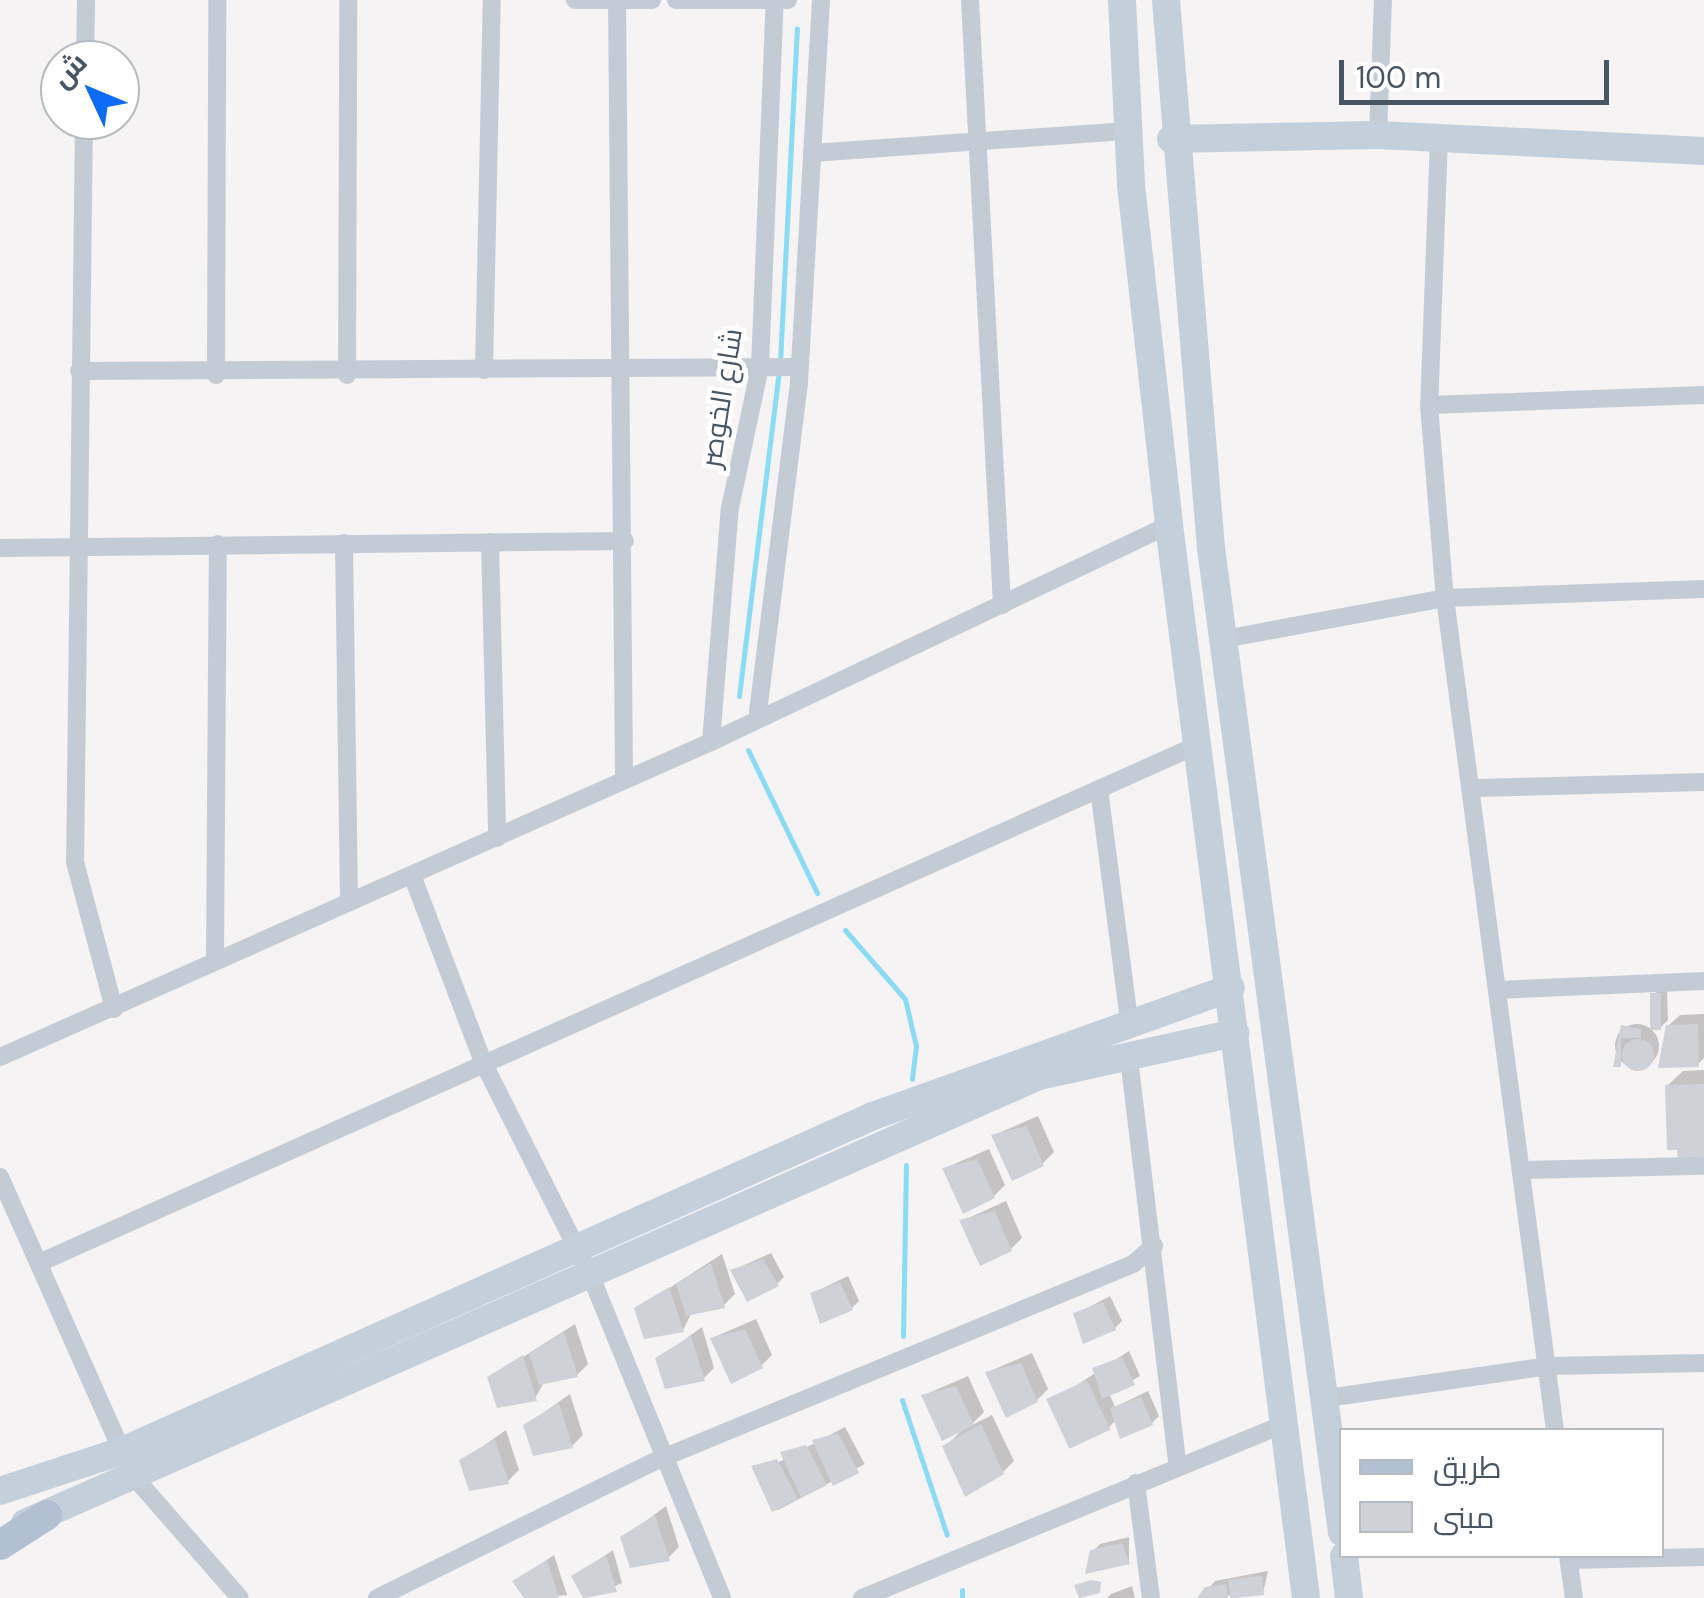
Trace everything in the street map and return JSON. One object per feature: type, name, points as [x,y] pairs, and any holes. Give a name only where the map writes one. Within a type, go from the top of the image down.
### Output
[{"type":"main road","points":[[0,1545],[48,1515]]},
{"type":"street","points":[[85,40],[86,0]]},
{"type":"street","points":[[216,375],[217,0]]},
{"type":"street","points":[[347,375],[348,0]]},
{"type":"street","points":[[484,370],[492,0]]},
{"type":"street","points":[[575,0],[652,0]]},
{"type":"street","points":[[676,0],[788,0]]},
{"type":"street","points":[[758,712],[800,368],[821,0]]},
{"type":"street","points":[[970,0],[1002,605]]},
{"type":"street","points":[[1122,0],[1128,132],[1169,525],[1200,744],[1306,1598]]},
{"type":"street","points":[[1166,0],[1171,140],[1224,639],[1339,1505]]},
{"type":"street","points":[[1378,135],[1383,0]]},
{"type":"street","name":"شارع الخوصر","points":[[711,742],[730,508],[760,367],[775,1]]},
{"type":"street","points":[[617,2],[625,541],[624,774]]},
{"type":"street","points":[[812,153],[1128,132]]},
{"type":"street","points":[[1171,140],[1378,135],[1704,151]]},
{"type":"street","points":[[1439,138],[1429,405],[1446,598],[1476,788],[1498,990],[1556,1428]]},
{"type":"street","points":[[84,140],[74,545],[75,862],[114,1009]]},
{"type":"street","points":[[79,371],[347,375],[800,368]]},
{"type":"street","points":[[1429,405],[1704,394]]},
{"type":"street","points":[[0,1057],[114,1009],[215,956],[497,838],[624,774],[711,742],[758,712],[1002,605],[1169,525]]},
{"type":"street","points":[[0,548],[625,541]]},
{"type":"street","points":[[490,542],[497,838]]},
{"type":"street","points":[[344,543],[349,897]]},
{"type":"street","points":[[215,956],[218,544]]},
{"type":"street","points":[[1224,639],[1446,598],[1704,588]]},
{"type":"street","points":[[39,1263],[1200,744]]},
{"type":"street","points":[[1476,788],[1704,782]]},
{"type":"street","points":[[1099,789],[1129,1020]]},
{"type":"street","points":[[412,875],[484,1062],[592,1279],[660,1458],[722,1598]]},
{"type":"street","points":[[1498,990],[1704,982]]},
{"type":"street","points":[[0,1492],[122,1450],[873,1116],[1129,1020],[1230,988]]},
{"type":"street","points":[[0,1531],[48,1515],[592,1279],[1039,1076],[1235,1033]]},
{"type":"street","points":[[1129,1058],[1178,1466]]},
{"type":"street","points":[[1521,1170],[1704,1166]]},
{"type":"street","points":[[0,1177],[122,1450]]},
{"type":"street","points":[[377,1598],[660,1458],[1133,1264],[1154,1246]]},
{"type":"street","points":[[1327,1398],[1549,1366],[1704,1363]]},
{"type":"street","points":[[862,1598],[1284,1424]]},
{"type":"street","points":[[134,1478],[240,1598]]},
{"type":"street","points":[[1136,1483],[1152,1598]]},
{"type":"street","points":[[1664,1557],[1704,1557]]},
{"type":"street","points":[[1344,1558],[1349,1598]]},
{"type":"street","points":[[1569,1558],[1574,1598]]},
{"type":"building","points":[[1650,993],[1661,993],[1661,1030],[1650,1030]]},
{"type":"building","points":[[1698,1024],[1699,1067],[1658,1068],[1666,1025]]},
{"type":"building","points":[[1621,1025],[1641,1029],[1641,1038],[1621,1038],[1621,1067],[1613,1067]]},
{"type":"building","points":[[1638,1039],[1650,1043],[1654,1055],[1650,1067],[1638,1071],[1626,1067],[1622,1055],[1626,1043]]},
{"type":"building","points":[[1704,1084],[1704,1159],[1678,1160],[1677,1150],[1667,1150],[1665,1085]]},
{"type":"building","points":[[1027,1126],[1044,1166],[1012,1181],[991,1135]]},
{"type":"building","points":[[977,1159],[995,1198],[963,1214],[942,1168]]},
{"type":"building","points":[[995,1211],[1012,1251],[980,1266],[959,1220]]},
{"type":"building","points":[[763,1259],[779,1286],[747,1302],[730,1270]]},
{"type":"building","points":[[711,1263],[725,1308],[686,1316],[676,1284]]},
{"type":"building","points":[[840,1282],[853,1310],[820,1324],[810,1293]]},
{"type":"building","points":[[669,1287],[684,1332],[644,1339],[634,1308]]},
{"type":"building","points":[[1103,1302],[1116,1330],[1083,1344],[1073,1313]]},
{"type":"building","points":[[745,1329],[763,1368],[731,1384],[710,1338]]},
{"type":"building","points":[[564,1332],[578,1377],[539,1385],[529,1354]]},
{"type":"building","points":[[691,1336],[705,1381],[665,1389],[655,1358]]},
{"type":"building","points":[[523,1355],[537,1401],[497,1408],[487,1377]]},
{"type":"building","points":[[1122,1357],[1135,1385],[1102,1399],[1092,1368]]},
{"type":"building","points":[[1021,1363],[1038,1402],[1006,1418],[985,1372]]},
{"type":"building","points":[[1087,1380],[1110,1430],[1069,1449],[1046,1399]]},
{"type":"building","points":[[956,1386],[974,1425],[942,1441],[921,1395]]},
{"type":"building","points":[[1141,1397],[1153,1425],[1120,1439],[1110,1408]]},
{"type":"building","points":[[559,1403],[573,1448],[533,1456],[523,1425]]},
{"type":"building","points":[[981,1424],[1004,1474],[965,1497],[942,1446]]},
{"type":"building","points":[[838,1433],[859,1473],[833,1486],[812,1440]]},
{"type":"building","points":[[495,1439],[509,1484],[469,1491],[459,1460]]},
{"type":"building","points":[[806,1445],[827,1485],[801,1498],[780,1452]]},
{"type":"building","points":[[777,1459],[798,1499],[772,1512],[751,1466]]},
{"type":"building","points":[[655,1515],[670,1561],[630,1568],[620,1537]]},
{"type":"building","points":[[1122,1543],[1130,1564],[1085,1574],[1090,1550]]},
{"type":"building","points":[[606,1555],[617,1592],[583,1598],[571,1576]]},
{"type":"building","points":[[547,1560],[559,1598],[524,1598],[512,1581]]},
{"type":"building","points":[[1262,1576],[1264,1595],[1230,1598],[1228,1580]]},
{"type":"building","points":[[1091,1580],[1101,1582],[1100,1593],[1079,1598],[1074,1585]]},
{"type":"building","points":[[1226,1584],[1228,1598],[1197,1598],[1205,1587]]},
{"type":"waterway","points":[[739,696],[780,362],[797,28]]},
{"type":"waterway","points":[[748,750],[817,893]]},
{"type":"waterway","points":[[845,930],[905,999],[916,1046],[912,1079]]},
{"type":"waterway","points":[[903,1336],[906,1165]]},
{"type":"waterway","points":[[902,1400],[947,1535]]},
{"type":"waterway","points":[[962,1590],[962,1598]]}]
